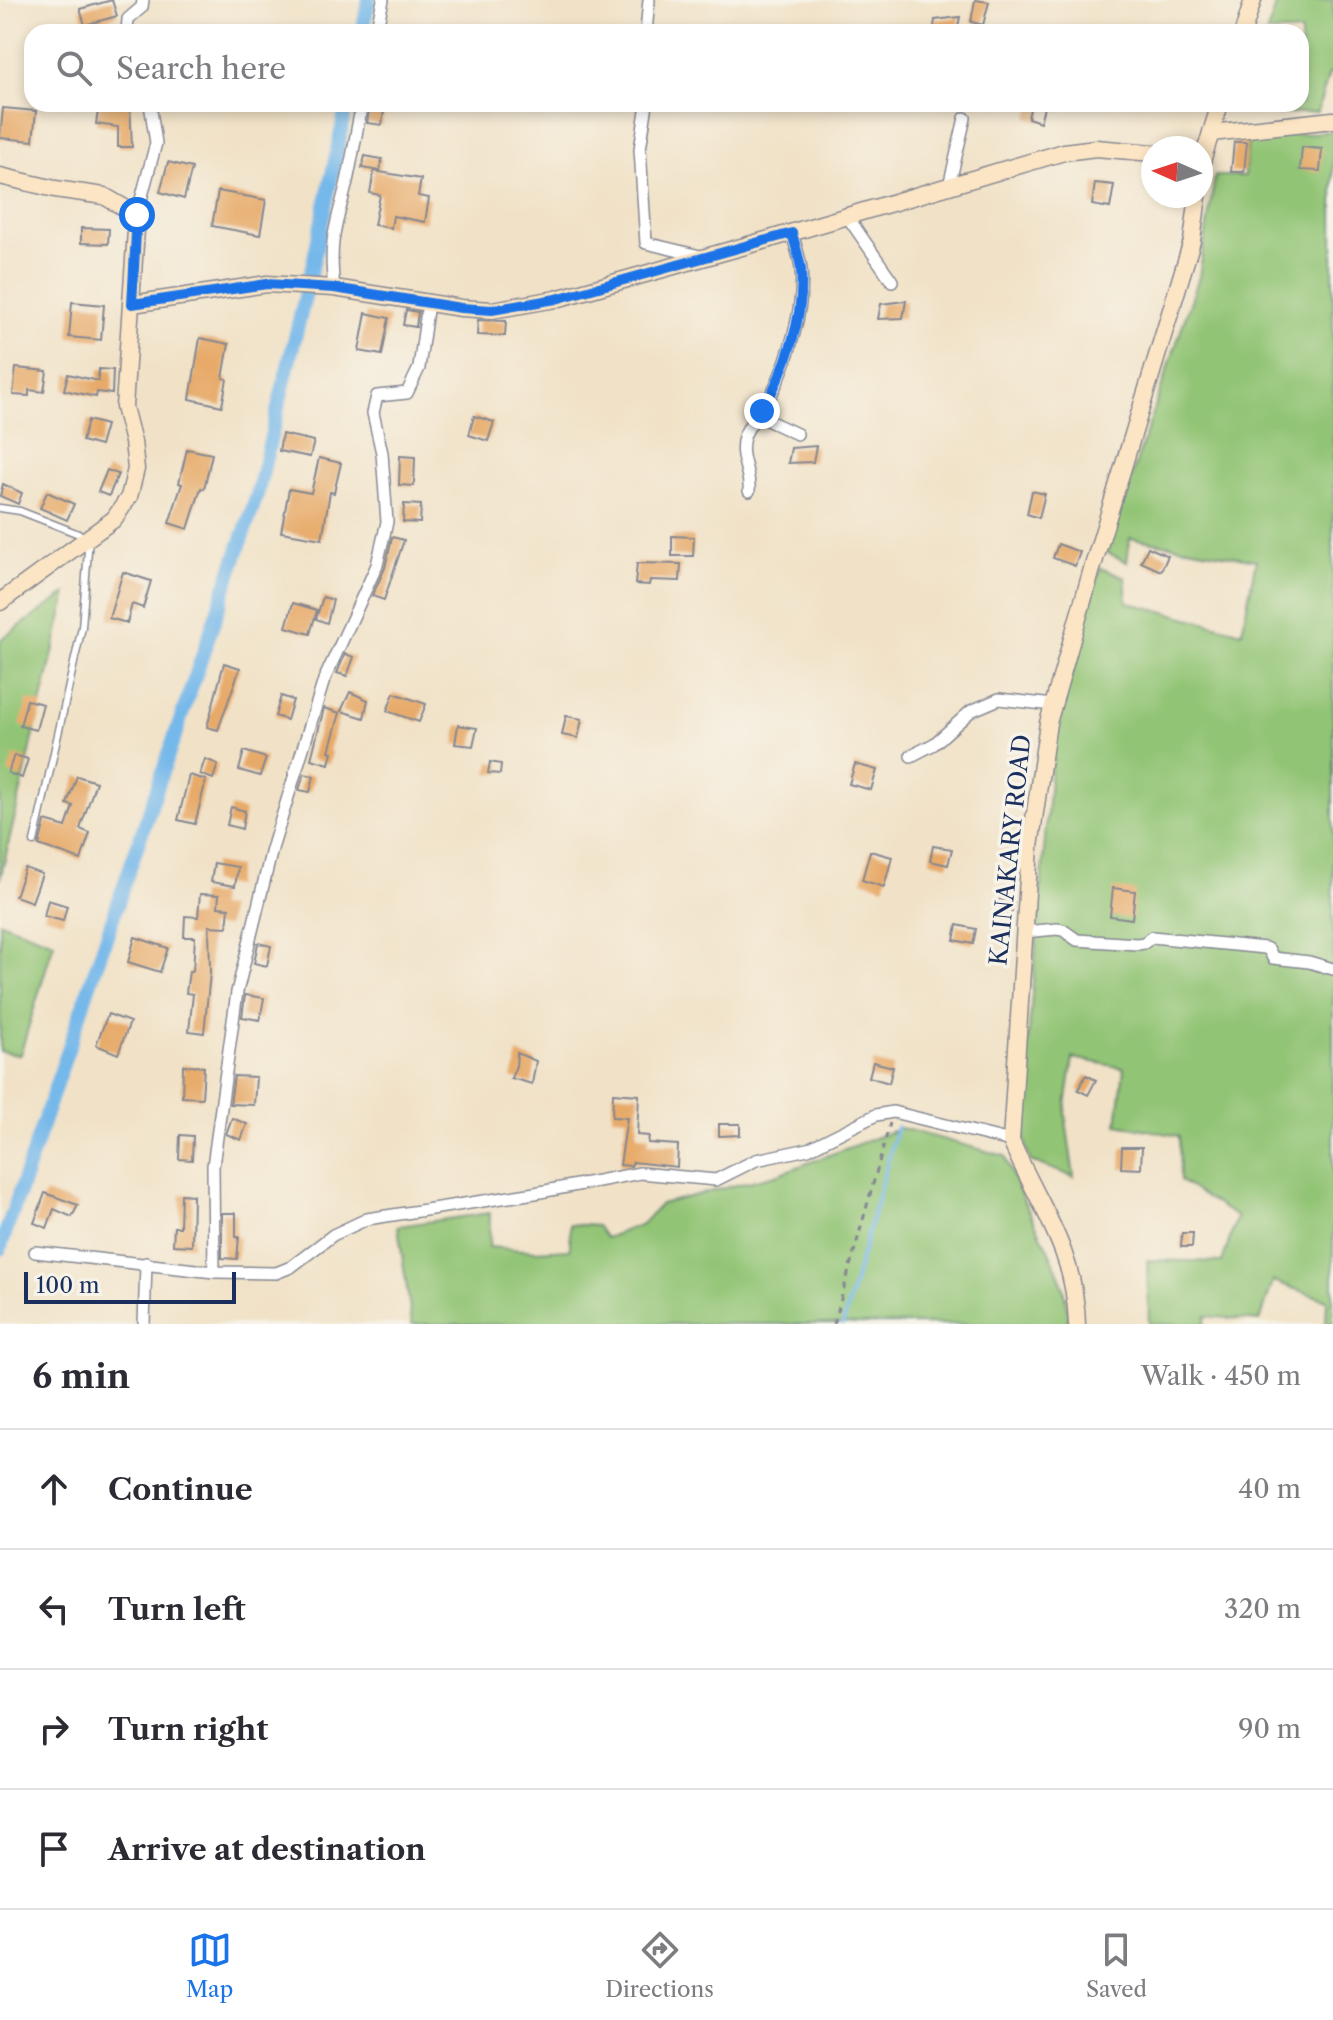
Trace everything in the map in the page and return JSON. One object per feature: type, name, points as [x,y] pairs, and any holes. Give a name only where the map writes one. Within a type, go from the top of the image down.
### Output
[{"type":"main road","points":[[1246,24],[1253,0]]},
{"type":"main road","points":[[1210,136],[1218,112]]},
{"type":"main road","points":[[1211,133],[1333,120]]},
{"type":"main road","points":[[132,304],[267,284],[328,287],[492,310],[556,299],[705,258],[1064,152],[1096,148],[1141,152]]},
{"type":"main road","points":[[0,176],[104,196],[137,215],[124,407],[136,469],[129,497],[114,519],[0,602]]},
{"type":"main road","name":"KAINAKARY ROAD","points":[[1077,1324],[1076,1296],[1065,1252],[1011,1141],[1037,785],[1053,705],[1192,241],[1196,208]]},
{"type":"street","points":[[128,24],[128,19],[142,7],[143,0]]},
{"type":"street","points":[[378,24],[383,0]]},
{"type":"street","points":[[647,24],[649,0]]},
{"type":"street","points":[[137,215],[156,143],[151,112]]},
{"type":"street","points":[[328,287],[332,233],[346,187],[360,112]]},
{"type":"street","points":[[646,112],[640,149],[646,243],[705,258]]},
{"type":"street","points":[[949,186],[965,118]]},
{"type":"street","points":[[847,216],[892,281]]},
{"type":"street","points":[[749,491],[751,478],[743,463],[742,448],[747,430],[773,391],[798,316],[801,267],[792,233]]},
{"type":"street","points":[[214,1272],[213,1166],[237,992],[272,849],[324,680],[377,565],[384,536],[387,522],[382,453],[373,413],[377,396],[407,393],[419,368],[428,303]]},
{"type":"street","points":[[758,416],[797,434]]},
{"type":"street","points":[[911,756],[934,744],[971,711],[999,699],[1053,705]]},
{"type":"street","points":[[1024,932],[1057,929],[1077,940],[1137,944],[1152,937],[1208,941],[1265,948],[1273,958],[1309,962],[1333,969]]},
{"type":"street","points":[[35,1252],[214,1272],[276,1273],[291,1267],[333,1235],[367,1219],[640,1173],[716,1180],[756,1160],[808,1149],[876,1115],[893,1112],[1011,1141]]},
{"type":"street","points":[[144,1324],[146,1263]]},
{"type":"lane","points":[[0,508],[20,511],[89,538],[82,627],[34,842]]},
{"type":"path","points":[[834,1324],[893,1112]]},
{"type":"green space","points":[[1278,0],[1333,0],[1333,72],[1329,74],[1317,112],[1277,114],[1276,112],[1309,112],[1309,24],[1270,24]]},
{"type":"green space","points":[[1333,131],[1333,1324],[1326,1324],[1327,1300],[1273,1281],[1260,1321],[1206,1316],[1204,1324],[1149,1324],[1147,1260],[1222,1262],[1237,1217],[1180,1181],[1179,1136],[1117,1124],[1124,1068],[1073,1058],[1065,1113],[1074,1177],[1030,1161],[1021,1126],[1053,743],[1100,568],[1125,577],[1127,602],[1242,632],[1256,560],[1130,538],[1127,562],[1106,552],[1199,277],[1210,208],[1213,208],[1215,176],[1245,176],[1248,139]]},
{"type":"green space","points":[[67,593],[0,880],[0,640]]},
{"type":"green space","points":[[0,922],[54,942],[20,1055],[0,1051]]},
{"type":"green space","points":[[901,1128],[1005,1156],[1058,1273],[1067,1306],[1068,1324],[412,1324],[398,1226],[490,1213],[489,1247],[535,1251],[570,1249],[570,1224],[597,1226],[606,1238],[642,1224],[661,1204],[776,1175]]},
{"type":"building","points":[[112,0],[117,16],[85,24],[80,9]]},
{"type":"building","points":[[975,0],[989,2],[983,24],[971,22]]},
{"type":"building","points":[[960,17],[959,24],[934,24],[935,20]]},
{"type":"building","points":[[3,108],[36,112],[33,141],[0,138]]},
{"type":"building","points":[[98,112],[130,112],[132,147],[118,147],[118,127],[96,124]]},
{"type":"building","points":[[369,112],[384,112],[382,125],[367,123]]},
{"type":"building","points":[[1029,112],[1043,112],[1040,122],[1028,118]]},
{"type":"building","points":[[1234,142],[1247,142],[1244,172],[1231,172]]},
{"type":"building","points":[[1302,147],[1322,149],[1320,171],[1300,170]]},
{"type":"building","points":[[365,156],[382,159],[380,171],[362,168]]},
{"type":"building","points":[[168,162],[192,168],[184,199],[160,192]]},
{"type":"building","points":[[374,171],[421,179],[418,196],[429,198],[425,222],[393,216],[391,228],[374,225],[380,195],[370,193]]},
{"type":"building","points":[[1095,183],[1114,185],[1110,208],[1092,205]]},
{"type":"building","points":[[218,191],[266,200],[260,235],[212,226]]},
{"type":"building","points":[[81,228],[109,229],[108,244],[81,243]]},
{"type":"building","points":[[906,301],[903,318],[878,319],[881,304]]},
{"type":"building","points":[[72,302],[104,305],[101,340],[69,337]]},
{"type":"building","points":[[406,310],[418,312],[416,327],[403,325]]},
{"type":"building","points":[[366,313],[389,318],[382,355],[359,351]]},
{"type":"building","points":[[478,320],[506,321],[505,336],[477,335]]},
{"type":"building","points":[[200,338],[229,344],[222,406],[190,399]]},
{"type":"building","points":[[16,368],[47,371],[44,392],[29,390],[29,396],[13,395]]},
{"type":"building","points":[[99,369],[113,370],[112,394],[97,392],[96,397],[64,390],[68,374],[98,381]]},
{"type":"building","points":[[474,416],[494,422],[488,441],[469,435]]},
{"type":"building","points":[[88,420],[106,425],[100,446],[82,441]]},
{"type":"building","points":[[282,434],[314,441],[310,457],[279,451]]},
{"type":"building","points":[[816,446],[813,462],[788,463],[791,448]]},
{"type":"building","points":[[187,449],[212,454],[204,489],[201,488],[188,529],[169,523],[182,484],[179,483]]},
{"type":"building","points":[[400,456],[415,457],[414,486],[399,485]]},
{"type":"building","points":[[319,458],[341,463],[334,493],[330,492],[322,539],[281,532],[289,489],[311,493]]},
{"type":"building","points":[[107,470],[118,474],[109,496],[98,492]]},
{"type":"building","points":[[3,484],[22,493],[18,504],[0,496]]},
{"type":"building","points":[[1032,491],[1045,494],[1039,518],[1027,514]]},
{"type":"building","points":[[47,492],[74,504],[67,520],[40,508]]},
{"type":"building","points":[[404,504],[421,505],[420,523],[403,522]]},
{"type":"building","points":[[672,536],[694,537],[693,556],[672,556]]},
{"type":"building","points":[[392,537],[404,540],[384,600],[372,596],[385,568]]},
{"type":"building","points":[[1058,544],[1080,552],[1075,566],[1053,558]]},
{"type":"building","points":[[1148,547],[1168,556],[1161,571],[1141,562]]},
{"type":"building","points":[[637,563],[681,564],[680,581],[650,580],[649,585],[635,584]]},
{"type":"building","points":[[123,572],[151,581],[143,608],[132,604],[127,623],[109,618]]},
{"type":"building","points":[[323,597],[333,600],[327,623],[316,619]]},
{"type":"building","points":[[293,603],[317,610],[310,634],[286,627]]},
{"type":"building","points":[[345,654],[354,657],[347,676],[337,673]]},
{"type":"building","points":[[224,663],[240,668],[218,730],[207,727]]},
{"type":"building","points":[[350,692],[368,700],[364,718],[341,711]]},
{"type":"building","points":[[394,693],[426,704],[419,722],[387,711]]},
{"type":"building","points":[[281,696],[293,700],[287,720],[275,716]]},
{"type":"building","points":[[27,700],[43,704],[36,730],[20,726]]},
{"type":"building","points":[[324,708],[340,713],[329,751],[332,752],[329,764],[311,759]]},
{"type":"building","points":[[566,716],[582,719],[578,738],[562,735]]},
{"type":"building","points":[[458,725],[477,728],[473,746],[455,744]]},
{"type":"building","points":[[244,751],[266,758],[260,776],[239,770]]},
{"type":"building","points":[[14,755],[28,759],[22,778],[8,773]]},
{"type":"building","points":[[205,759],[218,764],[213,779],[200,774]]},
{"type":"building","points":[[490,762],[501,764],[500,774],[488,773]]},
{"type":"building","points":[[855,764],[877,770],[871,790],[849,784]]},
{"type":"building","points":[[304,774],[314,776],[310,792],[299,790]]},
{"type":"building","points":[[189,775],[206,780],[195,824],[178,820]]},
{"type":"building","points":[[77,776],[96,782],[80,829],[90,833],[81,860],[39,845],[45,821],[66,827],[73,806],[67,804]]},
{"type":"building","points":[[231,807],[245,811],[242,829],[227,825]]},
{"type":"building","points":[[933,846],[952,849],[948,865],[930,861]]},
{"type":"building","points":[[870,851],[892,857],[884,887],[862,880]]},
{"type":"building","points":[[214,863],[238,867],[235,886],[211,882]]},
{"type":"building","points":[[25,868],[42,874],[32,902],[15,896]]},
{"type":"building","points":[[1113,888],[1135,891],[1132,919],[1110,916]]},
{"type":"building","points":[[200,894],[219,895],[218,907],[229,908],[227,927],[209,926],[210,973],[204,1033],[189,1031],[193,994],[186,993],[189,971],[193,971],[195,937],[184,937],[185,916],[198,917]]},
{"type":"building","points":[[48,900],[67,906],[63,921],[44,916]]},
{"type":"building","points":[[999,900],[1014,903],[1010,917],[996,914]]},
{"type":"building","points":[[957,925],[976,929],[973,944],[954,940]]},
{"type":"building","points":[[135,937],[168,948],[160,972],[128,962]]},
{"type":"building","points":[[258,943],[271,946],[267,966],[254,963]]},
{"type":"building","points":[[245,995],[264,998],[260,1020],[242,1017]]},
{"type":"building","points":[[108,1014],[130,1022],[118,1054],[96,1045]]},
{"type":"building","points":[[517,1053],[536,1061],[532,1084],[511,1078]]},
{"type":"building","points":[[873,1062],[893,1067],[889,1083],[869,1077]]},
{"type":"building","points":[[183,1065],[204,1067],[202,1098],[182,1097]]},
{"type":"building","points":[[1086,1075],[1096,1080],[1088,1095],[1078,1090]]},
{"type":"building","points":[[234,1076],[256,1077],[254,1105],[230,1104]]},
{"type":"building","points":[[613,1093],[639,1095],[637,1135],[649,1136],[648,1143],[678,1145],[677,1167],[633,1162],[631,1166],[620,1165],[627,1118],[612,1117]]},
{"type":"building","points":[[232,1118],[247,1124],[241,1140],[226,1134]]},
{"type":"building","points":[[719,1124],[740,1124],[740,1135],[719,1136]]},
{"type":"building","points":[[180,1135],[193,1136],[192,1160],[179,1159]]},
{"type":"building","points":[[1122,1147],[1142,1147],[1141,1169],[1121,1168]]},
{"type":"building","points":[[45,1193],[78,1205],[72,1217],[54,1209],[47,1228],[34,1223]]},
{"type":"building","points":[[181,1194],[193,1195],[192,1246],[173,1245],[174,1227],[180,1227]]},
{"type":"building","points":[[222,1213],[236,1213],[236,1237],[239,1237],[237,1259],[222,1258]]},
{"type":"building","points":[[1182,1233],[1193,1233],[1192,1247],[1181,1247]]},
{"type":"waterway","points":[[364,24],[369,0]]},
{"type":"waterway","points":[[0,1249],[257,495],[313,263],[345,112]]},
{"type":"waterway","points":[[843,1324],[897,1127]]},
{"type":"route","points":[[137,215],[132,304],[267,284],[334,288],[492,310],[556,299],[792,233],[801,267],[798,316],[773,391],[762,411]]}]
